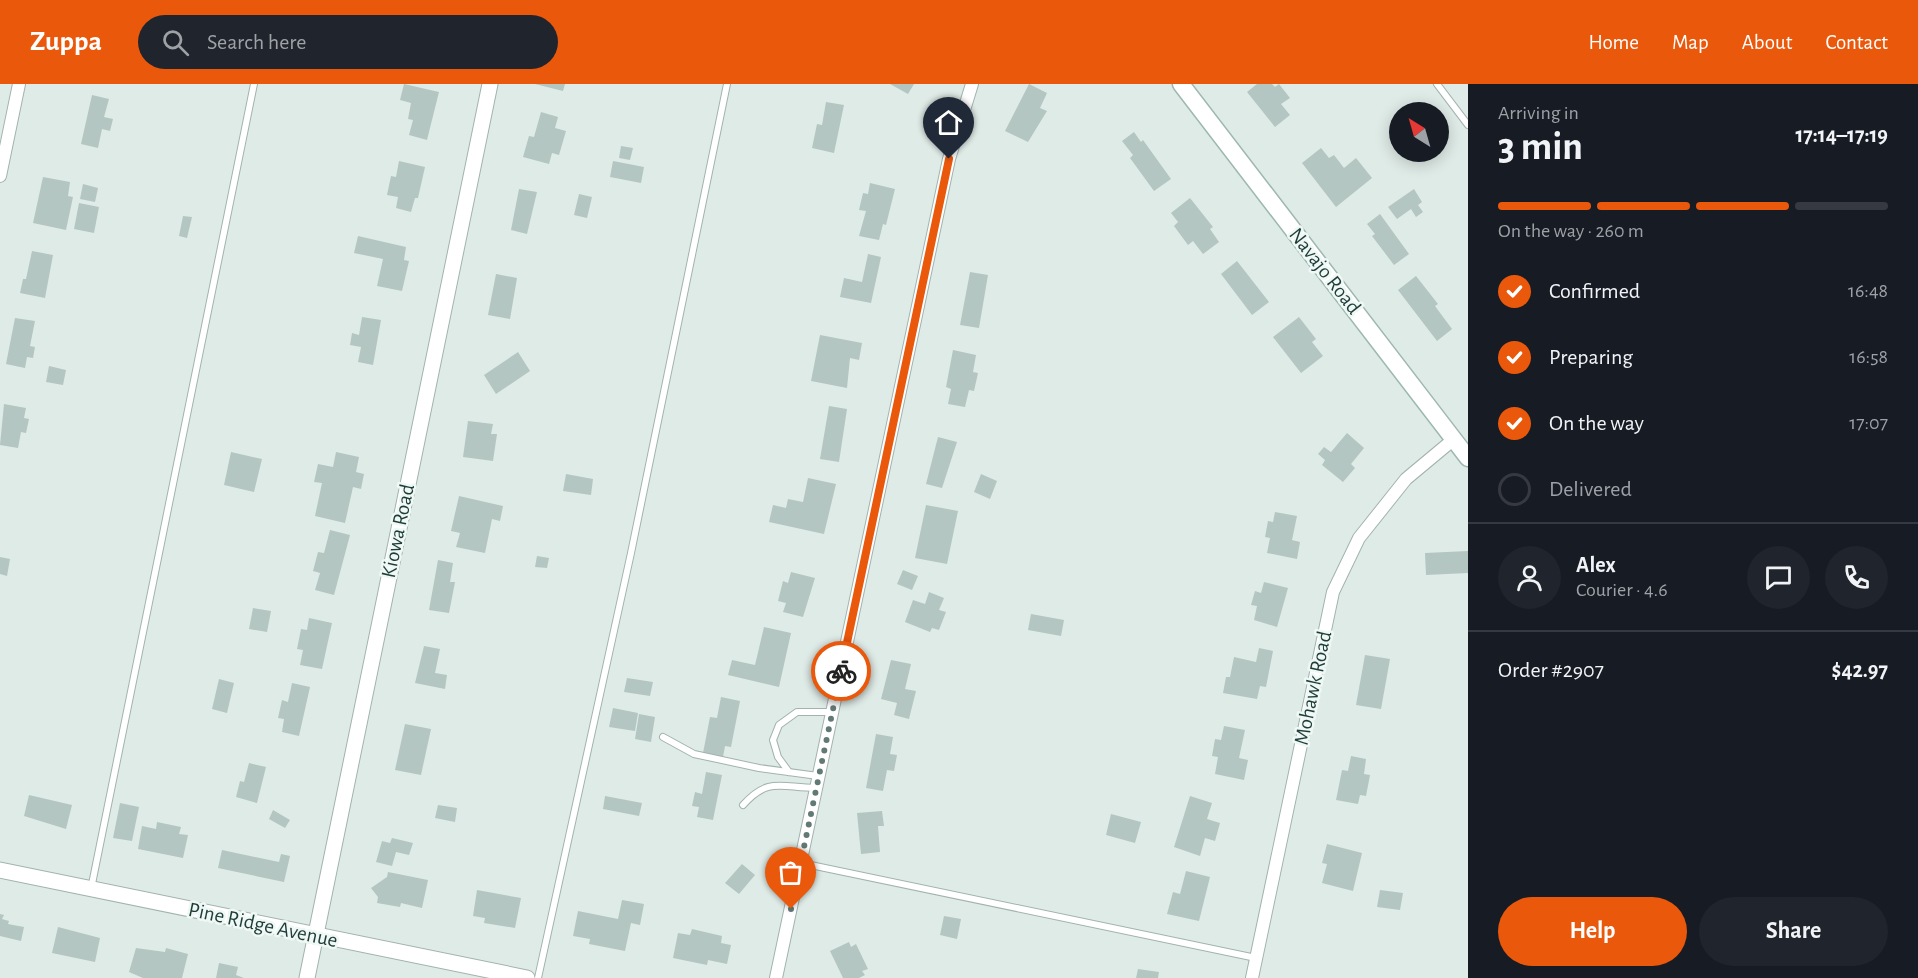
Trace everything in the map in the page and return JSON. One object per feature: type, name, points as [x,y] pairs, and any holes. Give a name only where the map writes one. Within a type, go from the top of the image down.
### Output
[{"type":"main road","name":"Navajo Road","points":[[1181,84],[1468,458]]},
{"type":"street","points":[[0,176],[19,84]]},
{"type":"street","name":"Kiowa Road","points":[[307,978],[490,84]]},
{"type":"street","points":[[776,978],[949,159],[972,84]]},
{"type":"street","name":"Mohawk Road","points":[[1252,978],[1333,592],[1359,537],[1406,479],[1454,439]]},
{"type":"street","name":"Pine Ridge Avenue","points":[[0,870],[527,978]]},
{"type":"lane","points":[[91,889],[254,84]]},
{"type":"lane","points":[[538,978],[631,553],[727,84]]},
{"type":"lane","points":[[1437,84],[1468,125]]},
{"type":"lane","points":[[789,772],[778,757],[773,740],[779,725],[797,712],[832,712]]},
{"type":"lane","points":[[663,737],[694,754],[789,772],[818,782]]},
{"type":"lane","points":[[743,805],[754,792],[765,786],[818,782]]},
{"type":"lane","points":[[801,862],[1256,957]]},
{"type":"building","points":[[404,84],[439,92],[427,140],[409,135],[413,120],[408,119],[411,103],[400,100]]},
{"type":"building","points":[[535,84],[565,84],[563,91]]},
{"type":"building","points":[[890,84],[914,84],[908,94]]},
{"type":"building","points":[[1029,84],[1047,93],[1040,108],[1047,111],[1028,142],[1005,131]]},
{"type":"building","points":[[1257,84],[1272,84],[1275,87],[1279,84],[1290,98],[1281,104],[1290,115],[1275,127],[1247,92]]},
{"type":"building","points":[[92,95],[109,99],[104,117],[113,119],[110,131],[102,129],[98,148],[81,144]]},
{"type":"building","points":[[826,102],[844,105],[834,153],[812,148],[817,124],[822,125]]},
{"type":"building","points":[[541,112],[558,117],[555,128],[566,131],[559,155],[552,153],[549,164],[523,157],[529,136],[534,137]]},
{"type":"building","points":[[1134,132],[1141,142],[1143,140],[1171,179],[1154,191],[1130,158],[1133,155],[1122,141]]},
{"type":"building","points":[[621,146],[633,148],[630,160],[619,158]]},
{"type":"building","points":[[1321,148],[1329,158],[1334,155],[1344,168],[1356,158],[1372,178],[1336,207],[1302,163]]},
{"type":"building","points":[[399,161],[425,167],[418,198],[415,198],[411,212],[396,208],[398,197],[387,195],[391,176],[396,177]]},
{"type":"building","points":[[613,161],[644,167],[641,183],[610,177]]},
{"type":"building","points":[[43,177],[70,182],[68,196],[73,197],[66,230],[33,223]]},
{"type":"building","points":[[870,183],[895,189],[886,225],[883,224],[879,240],[859,236],[866,211],[859,210],[863,193],[868,194]]},
{"type":"building","points":[[83,184],[98,188],[95,202],[80,199]]},
{"type":"building","points":[[519,189],[537,192],[527,234],[511,230]]},
{"type":"building","points":[[1414,189],[1422,202],[1418,205],[1423,212],[1416,217],[1411,209],[1397,219],[1388,207]]},
{"type":"building","points":[[579,194],[592,197],[587,218],[574,215]]},
{"type":"building","points":[[1190,198],[1213,227],[1210,229],[1219,242],[1203,254],[1193,241],[1188,245],[1174,226],[1178,222],[1171,213]]},
{"type":"building","points":[[79,203],[99,207],[94,233],[74,229]]},
{"type":"building","points":[[1380,214],[1409,254],[1394,265],[1372,236],[1375,234],[1367,224]]},
{"type":"building","points":[[183,216],[192,217],[187,238],[179,236]]},
{"type":"building","points":[[358,236],[406,247],[404,260],[409,261],[402,291],[377,286],[383,259],[354,253]]},
{"type":"building","points":[[32,251],[53,255],[45,298],[20,293],[23,279],[26,279]]},
{"type":"building","points":[[868,254],[881,257],[871,303],[840,297],[844,278],[862,282]]},
{"type":"building","points":[[1237,261],[1269,302],[1252,315],[1221,274]]},
{"type":"building","points":[[970,272],[988,275],[979,328],[960,325]]},
{"type":"building","points":[[496,274],[517,278],[510,319],[488,315]]},
{"type":"building","points":[[1416,276],[1438,304],[1435,306],[1452,329],[1437,341],[1398,290]]},
{"type":"building","points":[[362,317],[381,320],[373,365],[358,362],[361,347],[350,345],[352,333],[359,335]]},
{"type":"building","points":[[1299,317],[1316,339],[1312,342],[1323,356],[1301,373],[1273,337]]},
{"type":"building","points":[[15,318],[35,321],[30,346],[35,347],[33,358],[27,357],[25,368],[6,364]]},
{"type":"building","points":[[820,335],[862,343],[859,360],[850,358],[847,388],[811,381]]},
{"type":"building","points":[[953,350],[976,355],[973,372],[978,373],[974,391],[969,390],[965,407],[948,404],[951,389],[946,387]]},
{"type":"building","points":[[518,352],[530,371],[496,394],[484,375]]},
{"type":"building","points":[[49,366],[66,370],[63,385],[46,382]]},
{"type":"building","points":[[4,404],[26,408],[24,418],[29,419],[26,433],[21,432],[18,448],[0,445]]},
{"type":"building","points":[[829,406],[847,409],[839,462],[820,459]]},
{"type":"building","points":[[468,421],[493,424],[491,434],[497,434],[493,461],[463,457]]},
{"type":"building","points":[[1347,433],[1364,448],[1351,464],[1355,468],[1343,482],[1322,465],[1325,460],[1318,454],[1324,447],[1331,452]]},
{"type":"building","points":[[938,437],[957,442],[942,488],[926,484]]},
{"type":"building","points":[[231,452],[262,459],[254,492],[224,485]]},
{"type":"building","points":[[336,452],[359,457],[356,472],[364,474],[361,489],[353,487],[345,523],[315,516],[322,483],[314,482],[318,464],[333,467]]},
{"type":"building","points":[[566,474],[593,479],[591,495],[563,491]]},
{"type":"building","points":[[981,474],[997,481],[990,499],[974,492]]},
{"type":"building","points":[[808,478],[836,484],[824,534],[769,522],[773,505],[786,508],[788,499],[803,502]]},
{"type":"building","points":[[459,496],[503,506],[500,521],[492,519],[485,553],[456,547],[460,533],[451,531]]},
{"type":"building","points":[[926,505],[958,511],[947,564],[915,558]]},
{"type":"building","points":[[1275,512],[1297,516],[1292,540],[1300,542],[1297,559],[1267,553],[1270,538],[1265,537],[1268,521],[1273,522]]},
{"type":"building","points":[[330,530],[350,535],[334,595],[315,590],[320,573],[313,571],[318,552],[324,553]]},
{"type":"building","points":[[1468,551],[1468,573],[1426,575],[1425,553]]},
{"type":"building","points":[[537,556],[549,558],[547,568],[535,567]]},
{"type":"building","points":[[0,557],[10,559],[7,576],[0,574]]},
{"type":"building","points":[[438,560],[453,563],[450,582],[455,582],[449,613],[429,610]]},
{"type":"building","points":[[903,570],[918,576],[912,590],[897,584]]},
{"type":"building","points":[[791,572],[815,578],[803,617],[783,612],[786,603],[778,601],[783,581],[788,583]]},
{"type":"building","points":[[1264,582],[1288,588],[1277,627],[1254,620],[1257,606],[1251,605],[1255,591],[1261,593]]},
{"type":"building","points":[[929,592],[944,598],[939,610],[946,612],[939,630],[932,628],[930,632],[905,622],[913,600],[925,604]]},
{"type":"building","points":[[253,608],[271,611],[267,632],[249,629]]},
{"type":"building","points":[[1031,614],[1064,620],[1061,636],[1028,630]]},
{"type":"building","points":[[309,618],[332,623],[322,669],[300,665],[303,650],[297,649],[301,629],[307,630]]},
{"type":"building","points":[[764,627],[791,633],[779,687],[728,675],[732,660],[755,665]]},
{"type":"building","points":[[424,646],[440,649],[435,673],[447,675],[445,689],[415,683]]},
{"type":"building","points":[[1259,648],[1273,651],[1266,687],[1260,686],[1257,699],[1223,693],[1226,677],[1230,677],[1234,657],[1256,662]]},
{"type":"building","points":[[1365,655],[1390,659],[1381,709],[1356,705]]},
{"type":"building","points":[[891,660],[911,664],[905,689],[916,691],[909,719],[894,715],[897,703],[881,699]]},
{"type":"building","points":[[627,678],[653,682],[650,696],[624,692]]},
{"type":"building","points":[[219,679],[234,683],[227,713],[212,709]]},
{"type":"building","points":[[292,683],[310,687],[299,736],[282,732],[284,719],[278,718],[282,700],[288,702]]},
{"type":"building","points":[[721,697],[740,701],[731,747],[725,746],[723,757],[703,753],[710,717],[717,718]]},
{"type":"building","points":[[613,708],[638,713],[635,731],[609,727]]},
{"type":"building","points":[[639,714],[655,717],[651,742],[635,739]]},
{"type":"building","points":[[405,724],[431,729],[421,775],[395,770]]},
{"type":"building","points":[[1224,726],[1245,730],[1239,758],[1248,760],[1244,780],[1215,774],[1218,757],[1212,756],[1215,739],[1221,740]]},
{"type":"building","points":[[876,734],[893,737],[890,754],[897,755],[894,771],[887,770],[883,791],[866,788]]},
{"type":"building","points":[[1351,756],[1366,759],[1364,774],[1370,775],[1366,796],[1360,795],[1358,804],[1336,800],[1342,770],[1348,771]]},
{"type":"building","points":[[249,763],[266,767],[257,803],[236,797],[240,781],[244,782]]},
{"type":"building","points":[[706,772],[722,775],[713,820],[697,817],[699,807],[692,806],[695,792],[702,794]]},
{"type":"building","points":[[29,795],[72,805],[66,829],[24,816]]},
{"type":"building","points":[[605,796],[642,803],[639,816],[603,809]]},
{"type":"building","points":[[1190,796],[1212,803],[1207,819],[1220,823],[1215,841],[1205,838],[1200,856],[1174,847]]},
{"type":"building","points":[[120,803],[139,807],[132,841],[113,838]]},
{"type":"building","points":[[438,805],[457,808],[455,822],[435,818]]},
{"type":"building","points":[[273,810],[290,820],[285,828],[269,819]]},
{"type":"building","points":[[882,811],[884,826],[878,826],[880,852],[861,854],[857,813]]},
{"type":"building","points":[[1111,814],[1141,822],[1135,843],[1106,835]]},
{"type":"building","points":[[157,822],[181,827],[179,834],[188,835],[183,858],[138,849],[142,826],[156,829]]},
{"type":"building","points":[[392,838],[413,843],[409,855],[396,852],[392,866],[376,862],[382,841],[390,843]]},
{"type":"building","points":[[1327,844],[1362,853],[1353,891],[1322,883],[1327,864],[1322,863]]},
{"type":"building","points":[[222,850],[279,862],[281,854],[290,856],[284,882],[218,868]]},
{"type":"building","points":[[742,864],[755,875],[739,894],[725,883]]},
{"type":"building","points":[[1186,871],[1210,877],[1199,921],[1167,914],[1173,892],[1180,894]]},
{"type":"building","points":[[388,872],[428,880],[422,908],[401,903],[400,907],[377,903],[378,897],[371,888],[387,877]]},
{"type":"building","points":[[477,890],[521,898],[515,928],[484,923],[485,918],[473,916]]},
{"type":"building","points":[[1380,890],[1403,893],[1400,910],[1377,907]]},
{"type":"building","points":[[622,900],[644,904],[640,925],[631,923],[625,951],[589,944],[590,939],[573,936],[578,911],[618,919]]},
{"type":"building","points":[[0,914],[4,915],[2,919],[9,921],[8,924],[24,927],[21,941],[0,936]]},
{"type":"building","points":[[944,916],[961,919],[957,939],[940,935]]},
{"type":"building","points":[[58,927],[100,938],[95,962],[52,953]]},
{"type":"building","points":[[692,929],[722,936],[721,943],[731,945],[727,964],[708,960],[707,965],[673,958],[678,933],[690,935]]},
{"type":"building","points":[[849,942],[851,947],[856,944],[868,969],[862,971],[865,975],[859,978],[843,978],[830,951]]},
{"type":"building","points":[[136,948],[165,952],[166,948],[188,954],[182,978],[143,978],[129,972]]},
{"type":"building","points":[[219,963],[238,967],[236,975],[244,978],[216,978]]},
{"type":"building","points":[[1138,969],[1159,972],[1158,978],[1136,978]]},
{"type":"way so far","points":[[791,909],[841,671]]},
{"type":"route","points":[[841,671],[949,159]]}]
